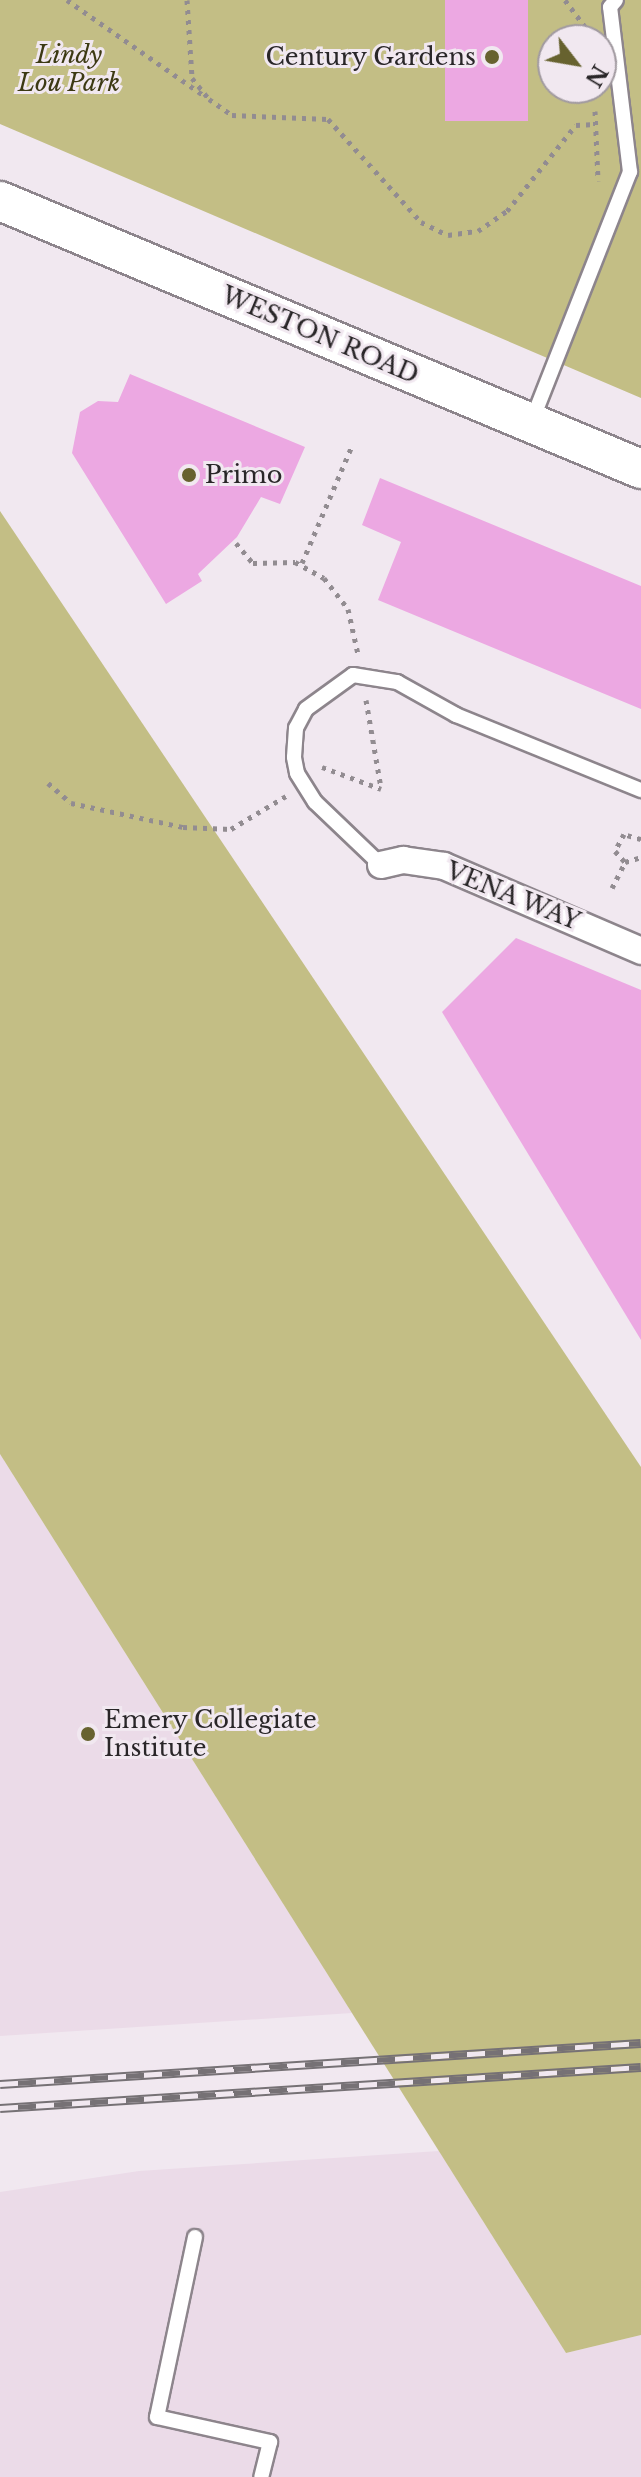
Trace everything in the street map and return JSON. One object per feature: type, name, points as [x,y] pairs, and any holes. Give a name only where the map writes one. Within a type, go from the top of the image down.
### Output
[{"type":"main road","name":"WESTON ROAD","points":[[0,201],[641,469]]},
{"type":"street","name":"VENA WAY","points":[[381,865],[403,860],[444,866],[641,951]]},
{"type":"lane","points":[[531,423],[630,172],[608,2]]},
{"type":"lane","points":[[381,865],[315,802],[304,788],[294,757],[296,728],[306,709],[342,679],[362,674],[397,682],[456,715],[641,790]]},
{"type":"lane","points":[[195,2237],[157,2417],[270,2442],[261,2477]]},
{"type":"path","points":[[67,0],[232,115],[328,119],[421,222],[448,235],[478,231],[507,211],[576,125],[596,124]]},
{"type":"path","points":[[187,0],[192,78],[209,99]]},
{"type":"path","points":[[565,0],[579,24]]},
{"type":"path","points":[[302,563],[351,448]]},
{"type":"path","points":[[236,543],[253,563],[302,563],[343,599],[362,674],[381,789]]},
{"type":"path","points":[[48,783],[71,803],[155,824],[231,829],[250,818]]},
{"type":"path","points":[[625,862],[615,851],[617,841],[629,834],[641,839]]},
{"type":"path","points":[[612,888],[625,862],[641,857]]},
{"type":"shaded area","name":"Emery Collegiate Institute","points":[[0,1454],[352,2013],[0,2036]]},
{"type":"shaded area","points":[[439,2151],[566,2353],[641,2335],[641,2477],[0,2477],[0,2192],[139,2171]]},
{"type":"green space","name":"Lindy Lou Park","points":[[0,0],[641,0],[641,398],[0,124]]},
{"type":"green space","points":[[0,511],[641,1467],[641,2335],[566,2353],[0,1454]]},
{"type":"building","name":"Century Gardens","points":[[445,0],[528,0],[528,121],[445,121]]},
{"type":"building","name":"Primo","points":[[130,374],[305,447],[280,504],[261,497],[237,537],[198,574],[202,581],[166,604],[72,453],[80,412],[98,401],[118,402]]},
{"type":"building","points":[[380,478],[641,586],[641,709],[378,600],[401,542],[362,525]]},
{"type":"building","points":[[516,938],[641,990],[641,1340],[442,1012]]},
{"type":"railway","points":[[0,2084],[641,2043]]},
{"type":"railway","points":[[0,2108],[641,2067]]},
{"type":"place","name":"Century Gardens","points":[[492,57]]},
{"type":"place","name":"Primo","points":[[189,475]]},
{"type":"place","name":"Emery Collegiate Institute","points":[[88,1734]]}]
